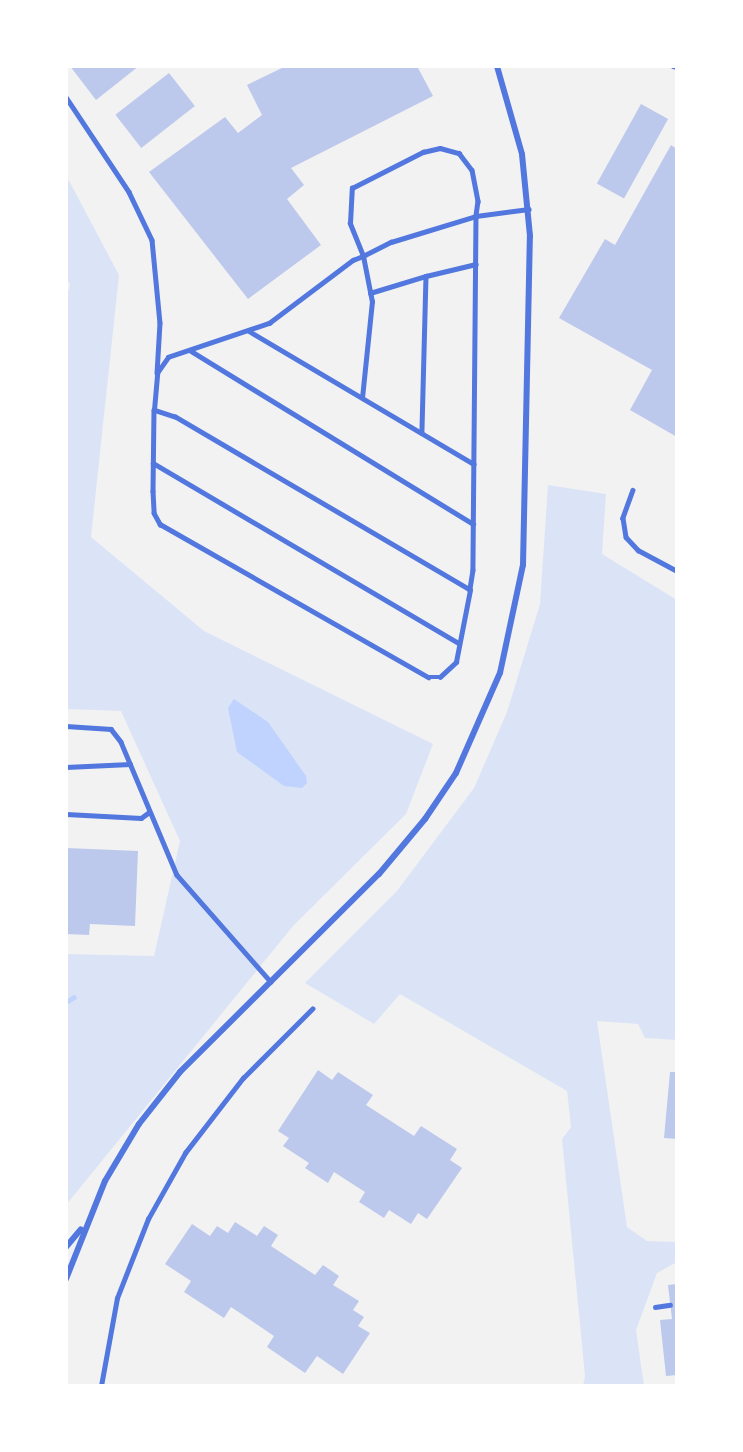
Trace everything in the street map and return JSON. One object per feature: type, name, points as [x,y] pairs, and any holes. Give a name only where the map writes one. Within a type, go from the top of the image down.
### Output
[{"type":"street","points":[[66,1247],[85,1223],[140,1124],[180,1072],[379,874],[425,819],[456,773],[500,673],[514,619],[525,531],[529,209],[512,109],[497,66]]},
{"type":"street","points":[[66,1279],[85,1223]]},
{"type":"lane","points":[[66,97],[129,192],[152,240],[160,323],[153,463],[154,513],[159,524],[428,677],[440,677],[456,662],[470,590],[474,524],[477,186],[466,162],[459,153],[440,148],[423,152],[352,188],[350,223],[363,256],[370,292],[369,349],[362,398]]},
{"type":"lane","points":[[157,373],[168,357],[249,331],[269,322],[363,256],[392,242],[476,216],[529,209]]},
{"type":"lane","points":[[370,292],[476,264]]},
{"type":"lane","points":[[422,433],[426,276]]},
{"type":"lane","points":[[249,331],[474,465]]},
{"type":"lane","points":[[191,351],[474,524]]},
{"type":"lane","points":[[154,410],[175,417],[470,590]]},
{"type":"lane","points":[[153,463],[459,643]]},
{"type":"lane","points":[[633,490],[623,518],[626,537],[638,550],[677,571]]},
{"type":"lane","points":[[66,726],[111,729],[130,764],[148,813],[177,875],[271,982]]},
{"type":"lane","points":[[66,767],[130,764]]},
{"type":"lane","points":[[66,814],[141,818],[148,813]]},
{"type":"lane","points":[[101,1386],[117,1298],[148,1219],[185,1153],[243,1078],[312,1009]]},
{"type":"lane","points":[[655,1307],[670,1305]]},
{"type":"shaded area","points":[[66,175],[119,275],[91,537],[204,631],[433,744],[406,814],[293,926],[66,1205],[66,954],[154,956],[180,841],[121,711],[66,709],[66,298],[70,285],[66,278]]},
{"type":"shaded area","points":[[548,485],[606,494],[602,554],[677,600],[677,1040],[645,1038],[638,1024],[597,1021],[627,1227],[647,1241],[677,1242],[677,1262],[657,1273],[636,1330],[644,1386],[583,1386],[585,1376],[562,1139],[571,1127],[567,1091],[400,994],[374,1024],[305,983],[397,891],[474,788],[507,712],[540,604]]},
{"type":"water","points":[[234,699],[268,722],[306,776],[307,783],[302,788],[284,786],[237,752],[228,708]]},
{"type":"building","points":[[70,66],[139,66],[96,100]]},
{"type":"building","points":[[286,66],[417,66],[433,96],[291,168],[304,185],[287,199],[321,245],[248,299],[149,172],[225,117],[238,133],[262,115],[247,85]]},
{"type":"building","points":[[169,73],[195,106],[141,148],[115,115]]},
{"type":"building","points":[[641,104],[668,119],[624,199],[597,184]]},
{"type":"building","points":[[671,145],[677,149],[677,437],[630,410],[652,370],[559,318],[605,239],[615,245]]},
{"type":"building","points":[[66,848],[138,851],[135,926],[90,924],[89,935],[66,934]]},
{"type":"building","points":[[318,1070],[332,1080],[338,1072],[373,1095],[366,1105],[414,1136],[421,1126],[457,1149],[450,1160],[462,1168],[427,1219],[418,1213],[411,1224],[389,1210],[384,1218],[359,1202],[365,1192],[334,1172],[328,1183],[305,1168],[309,1163],[283,1146],[289,1138],[278,1131]]},
{"type":"building","points":[[670,1072],[677,1072],[677,1139],[664,1138]]},
{"type":"building","points":[[235,1222],[257,1236],[264,1226],[278,1235],[271,1246],[315,1275],[323,1265],[339,1276],[333,1285],[359,1301],[353,1310],[364,1317],[358,1326],[370,1333],[343,1374],[317,1356],[305,1373],[267,1347],[274,1336],[231,1307],[224,1318],[184,1292],[191,1281],[165,1264],[192,1224],[210,1236],[217,1226],[228,1233]]},
{"type":"building","points":[[677,1284],[677,1375],[666,1376],[660,1320],[672,1319],[668,1285]]},
{"type":"waterway","points":[[66,1002],[74,997]]}]
